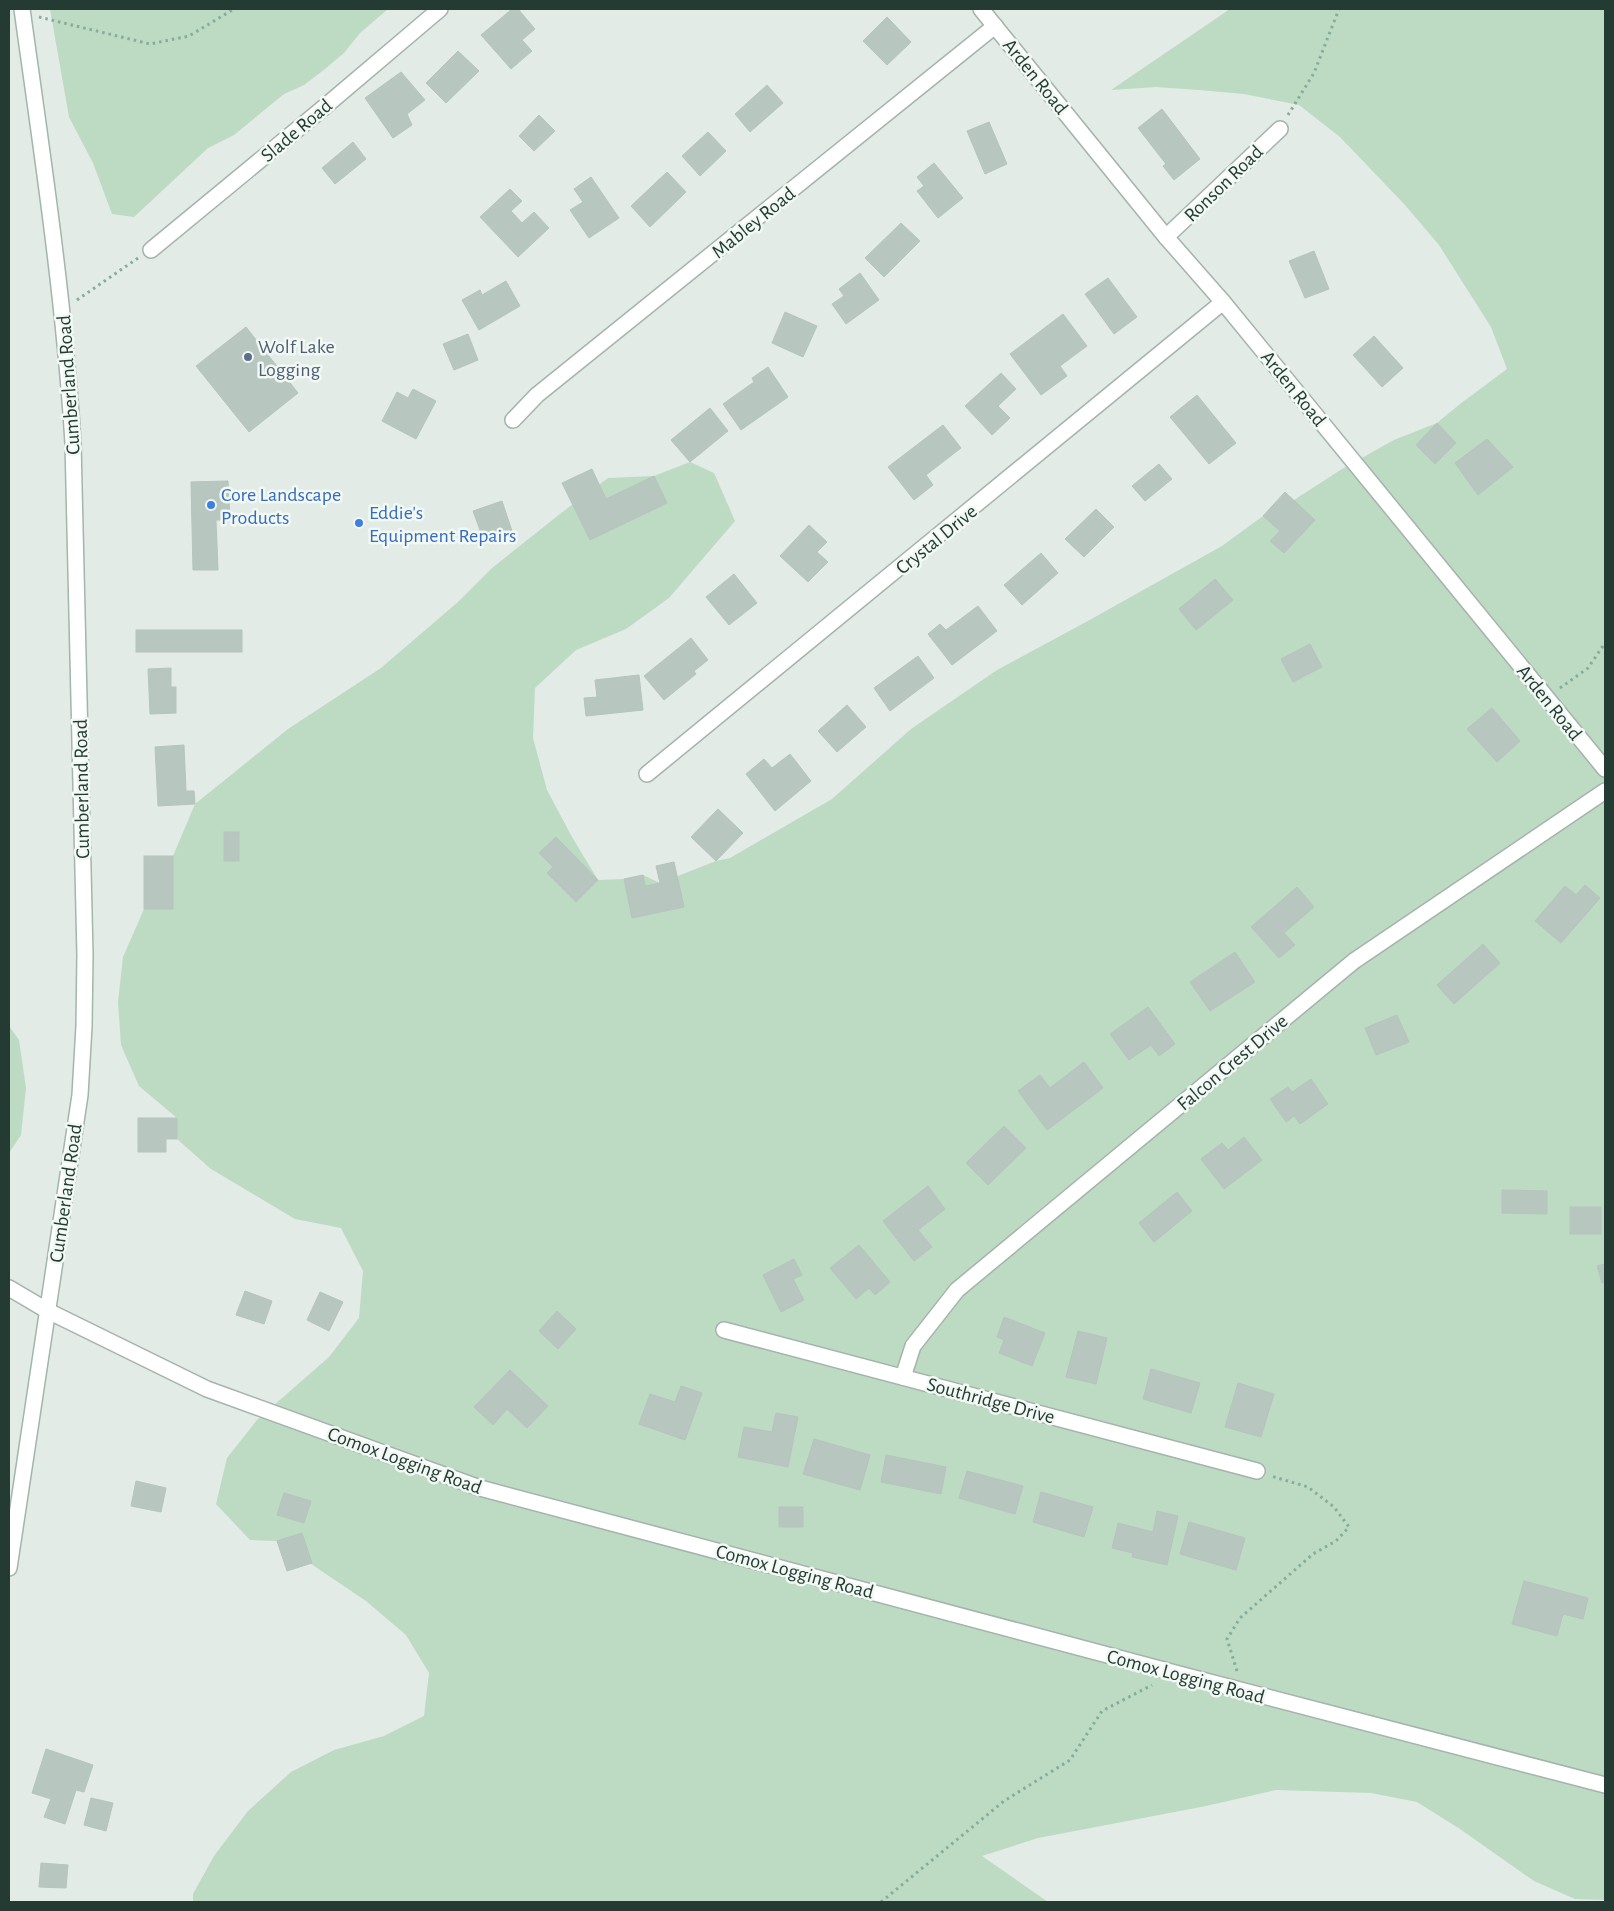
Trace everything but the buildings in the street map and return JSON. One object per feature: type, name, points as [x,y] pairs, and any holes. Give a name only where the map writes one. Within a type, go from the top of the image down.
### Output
[{"type":"street","name":"Slade Road","points":[[151,250],[440,9]]},
{"type":"street","name":"Arden Road","points":[[981,9],[1166,237],[1223,302],[1605,769]]},
{"type":"street","name":"Cumberland Road","points":[[9,1568],[80,1095],[84,991],[73,443],[63,309],[22,11]]},
{"type":"street","name":"Mabley Road","points":[[513,420],[537,395],[995,26]]},
{"type":"street","name":"Ronson Road","points":[[1166,237],[1280,129]]},
{"type":"street","name":"Crystal Drive","points":[[647,774],[1223,302]]},
{"type":"street","name":"Falcon Crest Drive","points":[[903,1377],[913,1346],[964,1283],[1354,961],[1605,791]]},
{"type":"street","name":"Comox Logging Road","points":[[9,1288],[48,1311],[207,1389],[480,1488],[1243,1691],[1605,1785]]},
{"type":"street","name":"Southridge Drive","points":[[724,1330],[1257,1471]]},
{"type":"path","points":[[22,11],[150,44],[189,36],[234,9]]},
{"type":"path","points":[[1280,129],[1314,73],[1339,9]]},
{"type":"path","points":[[63,309],[151,250]]},
{"type":"path","points":[[1547,698],[1588,668],[1605,643]]},
{"type":"path","points":[[1243,1691],[1227,1639],[1240,1618],[1313,1554],[1336,1541],[1349,1527],[1334,1508],[1308,1487],[1257,1471]]},
{"type":"path","points":[[881,1902],[1004,1801],[1070,1760],[1102,1711],[1149,1686],[1179,1674]]},
{"type":"green space","points":[[50,9],[388,9],[360,33],[344,53],[325,69],[304,85],[284,94],[234,135],[208,148],[134,217],[112,214],[93,163],[69,117]]},
{"type":"green space","points":[[1230,9],[1605,9],[1605,1900],[1575,1899],[1534,1881],[1460,1829],[1417,1802],[1371,1793],[1276,1790],[1206,1806],[1038,1838],[982,1856],[1048,1902],[193,1902],[193,1894],[214,1856],[248,1811],[291,1772],[334,1750],[384,1736],[424,1716],[429,1673],[406,1635],[366,1601],[277,1541],[250,1540],[216,1504],[227,1458],[257,1420],[329,1357],[359,1318],[363,1271],[341,1228],[295,1219],[211,1169],[177,1139],[177,1118],[139,1086],[121,1045],[118,1002],[123,957],[144,909],[173,856],[195,804],[288,729],[381,668],[458,602],[492,568],[608,478],[654,476],[690,462],[714,473],[735,521],[669,598],[626,629],[576,650],[535,688],[533,738],[547,790],[598,880],[624,879],[643,875],[660,883],[716,861],[730,858],[832,799],[911,729],[997,670],[1222,546],[1263,516],[1294,500],[1342,469],[1394,440],[1437,423],[1507,369],[1491,327],[1439,245],[1405,205],[1340,137],[1299,105],[1244,94],[1199,90],[1156,87],[1111,90]]},
{"type":"green space","points":[[9,1026],[19,1040],[26,1088],[21,1135],[9,1153]]},
{"type":"place","name":"Wolf Lake Logging","points":[[248,357]]},
{"type":"place","name":"Core Landscape Products","points":[[211,505]]},
{"type":"place","name":"Eddie's Equipment Repairs","points":[[359,523]]}]
